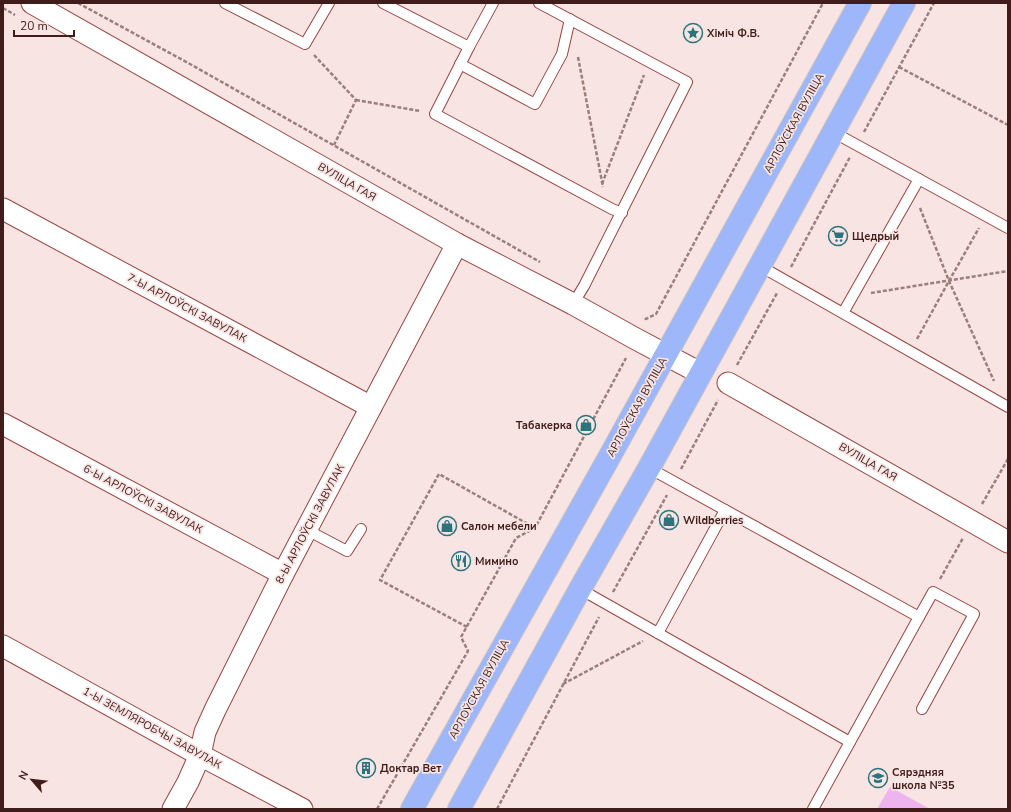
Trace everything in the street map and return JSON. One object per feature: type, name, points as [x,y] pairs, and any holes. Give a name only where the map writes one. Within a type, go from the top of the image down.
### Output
[{"type":"main road","points":[[459,809],[580,589],[649,468],[904,3]]},
{"type":"main road","name":"АРЛОЎСКАЯ ВУЛІЦА","points":[[412,809],[665,355],[856,6]]},
{"type":"street","name":"ВУЛІЦА ГАЯ","points":[[32,3],[54,9],[457,244],[573,304],[700,373]]},
{"type":"street","name":"7-Ы АРЛОЎСКІ ЗАВУЛАК","points":[[3,209],[371,407]]},
{"type":"street","name":"8-Ы АРЛОЎСКІ ЗАВУЛАК","points":[[173,809],[188,782],[200,755],[205,732],[215,710],[283,574],[457,244]]},
{"type":"street","name":"ВУЛІЦА ГАЯ","points":[[728,383],[1008,542]]},
{"type":"street","name":"6-Ы АРЛОЎСКІ ЗАВУЛАК","points":[[3,424],[283,574]]},
{"type":"street","name":"1-Ы ЗЕМЛЯРОБЧЫ ЗАВУЛАК","points":[[3,646],[200,755],[302,809]]},
{"type":"lane","points":[[225,3],[305,44],[329,3]]},
{"type":"lane","points":[[383,3],[469,47]]},
{"type":"lane","points":[[493,3],[435,114],[622,213]]},
{"type":"lane","points":[[539,3],[687,82],[622,213],[573,304]]},
{"type":"lane","points":[[460,64],[535,104],[562,54],[570,19]]},
{"type":"lane","points":[[833,132],[1008,228]]},
{"type":"lane","points":[[842,313],[919,179]]},
{"type":"lane","points":[[760,266],[1007,406]]},
{"type":"lane","points":[[649,468],[919,617]]},
{"type":"lane","points":[[658,633],[725,510]]},
{"type":"lane","points":[[306,530],[347,551],[360,529]]},
{"type":"lane","points":[[580,589],[850,742]]},
{"type":"lane","points":[[813,809],[933,592],[974,614],[922,709]]},
{"type":"path","points":[[78,3],[190,64],[546,265]]},
{"type":"path","points":[[639,316],[646,319],[656,314],[823,3]]},
{"type":"path","points":[[497,809],[606,604],[728,383],[934,3]]},
{"type":"path","points":[[305,44],[356,100],[435,114]]},
{"type":"path","points":[[578,57],[602,185],[612,209]]},
{"type":"path","points":[[602,185],[649,62]]},
{"type":"path","points":[[899,67],[1008,125]]},
{"type":"path","points":[[334,145],[356,100]]},
{"type":"path","points":[[913,190],[949,281],[1007,406]]},
{"type":"path","points":[[910,351],[986,216]]},
{"type":"path","points":[[852,296],[1008,271]]},
{"type":"path","points":[[377,809],[468,651],[461,637],[516,538],[535,528],[627,356]]},
{"type":"path","points":[[467,627],[380,580],[439,474],[535,528]]},
{"type":"path","points":[[563,685],[658,633]]},
{"type":"shaded area","points":[[890,787],[930,809],[877,809]]},
{"type":"place","name":"Хіміч Ф.В.","points":[[693,33]]},
{"type":"place","name":"Щедрый","points":[[838,236]]},
{"type":"place","name":"Табакерка","points":[[586,425]]},
{"type":"place","name":"Wildberries","points":[[669,520]]},
{"type":"place","name":"Салон мебели","points":[[447,526]]},
{"type":"place","name":"Мимино","points":[[461,561]]},
{"type":"place","name":"Доктар Вет","points":[[366,768]]},
{"type":"place","name":"Сярэдняя школа №35","points":[[878,778]]}]
